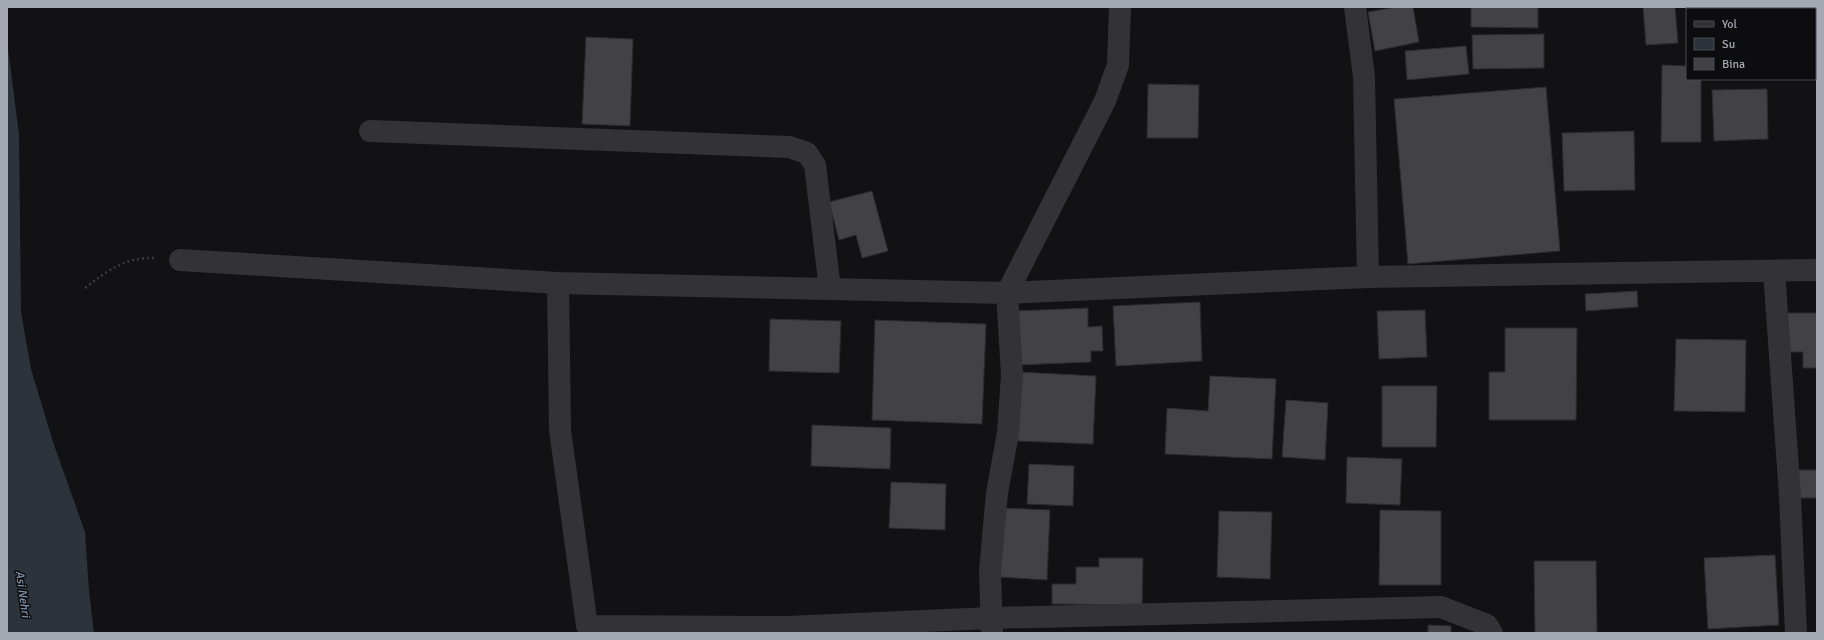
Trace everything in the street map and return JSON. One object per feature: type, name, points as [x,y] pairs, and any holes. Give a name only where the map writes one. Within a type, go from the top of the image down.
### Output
[{"type":"street","points":[[992,625],[990,571],[997,493],[1008,433],[1012,375],[1007,293],[1105,102],[1118,65],[1120,7]]},
{"type":"street","points":[[1355,7],[1364,77],[1368,277]]},
{"type":"street","points":[[370,131],[789,147],[806,153],[815,165],[830,289]]},
{"type":"street","points":[[180,260],[558,283],[1007,293],[1368,277],[1817,270]]},
{"type":"street","points":[[1774,271],[1790,496],[1796,633]]},
{"type":"street","points":[[558,283],[560,430],[587,629],[992,625],[1441,607],[1486,625],[1492,633]]},
{"type":"path","points":[[85,288],[112,267],[142,258],[180,260]]},
{"type":"water","name":"Asi Nehri","points":[[7,40],[19,135],[21,312],[31,369],[53,442],[85,532],[89,591],[94,633],[7,633]]},
{"type":"building","points":[[1396,7],[1413,7],[1419,42],[1375,51],[1368,12]]},
{"type":"building","points":[[1471,7],[1538,7],[1538,28],[1471,27]]},
{"type":"building","points":[[1643,7],[1675,7],[1678,43],[1646,45]]},
{"type":"building","points":[[1817,7],[1817,51],[1816,8],[1783,8]]},
{"type":"building","points":[[1544,34],[1544,68],[1473,69],[1472,35]]},
{"type":"building","points":[[586,37],[633,39],[630,126],[582,124]]},
{"type":"building","points":[[1466,46],[1469,74],[1407,80],[1405,51]]},
{"type":"building","points":[[1662,65],[1686,66],[1686,80],[1701,80],[1701,142],[1661,142]]},
{"type":"building","points":[[1148,84],[1199,85],[1198,138],[1147,138]]},
{"type":"building","points":[[1546,87],[1560,251],[1408,264],[1394,99]]},
{"type":"building","points":[[1767,89],[1768,139],[1714,141],[1712,90]]},
{"type":"building","points":[[1634,131],[1635,190],[1564,191],[1562,133]]},
{"type":"building","points":[[872,191],[888,251],[862,258],[856,235],[839,240],[829,202]]},
{"type":"building","points":[[1637,291],[1638,307],[1586,311],[1585,294]]},
{"type":"building","points":[[1200,302],[1202,361],[1116,366],[1113,306]]},
{"type":"building","points":[[1088,308],[1088,327],[1102,326],[1103,351],[1091,351],[1091,362],[1017,365],[1014,311]]},
{"type":"building","points":[[1425,310],[1427,357],[1379,359],[1377,311]]},
{"type":"building","points":[[1786,313],[1817,313],[1817,368],[1803,368],[1803,352],[1786,352]]},
{"type":"building","points":[[770,319],[841,321],[839,373],[769,371]]},
{"type":"building","points":[[875,320],[986,324],[982,424],[872,420]]},
{"type":"building","points":[[1505,328],[1577,328],[1576,420],[1489,420],[1489,372],[1505,372]]},
{"type":"building","points":[[1676,339],[1746,340],[1745,412],[1674,411]]},
{"type":"building","points":[[1020,372],[1096,376],[1093,444],[1017,441]]},
{"type":"building","points":[[1210,376],[1276,379],[1272,459],[1165,454],[1167,408],[1208,411]]},
{"type":"building","points":[[1382,386],[1437,386],[1436,447],[1382,447]]},
{"type":"building","points":[[1286,400],[1328,403],[1325,460],[1282,457]]},
{"type":"building","points":[[812,425],[891,428],[890,469],[811,466]]},
{"type":"building","points":[[1347,457],[1402,459],[1400,505],[1346,503]]},
{"type":"building","points":[[1029,464],[1074,466],[1073,506],[1027,504]]},
{"type":"building","points":[[1798,470],[1817,470],[1817,498],[1798,498]]},
{"type":"building","points":[[891,482],[946,484],[945,530],[889,528]]},
{"type":"building","points":[[1002,508],[1050,510],[1047,580],[999,577]]},
{"type":"building","points":[[1380,510],[1441,511],[1441,585],[1379,585]]},
{"type":"building","points":[[1219,511],[1272,512],[1270,579],[1217,577]]},
{"type":"building","points":[[1775,555],[1779,625],[1708,629],[1704,558]]},
{"type":"building","points":[[1099,558],[1143,558],[1142,605],[1052,604],[1052,584],[1076,584],[1076,567],[1099,567]]},
{"type":"building","points":[[1534,561],[1596,561],[1597,633],[1535,633]]},
{"type":"building","points":[[1428,625],[1451,626],[1451,633],[1428,633]]}]
